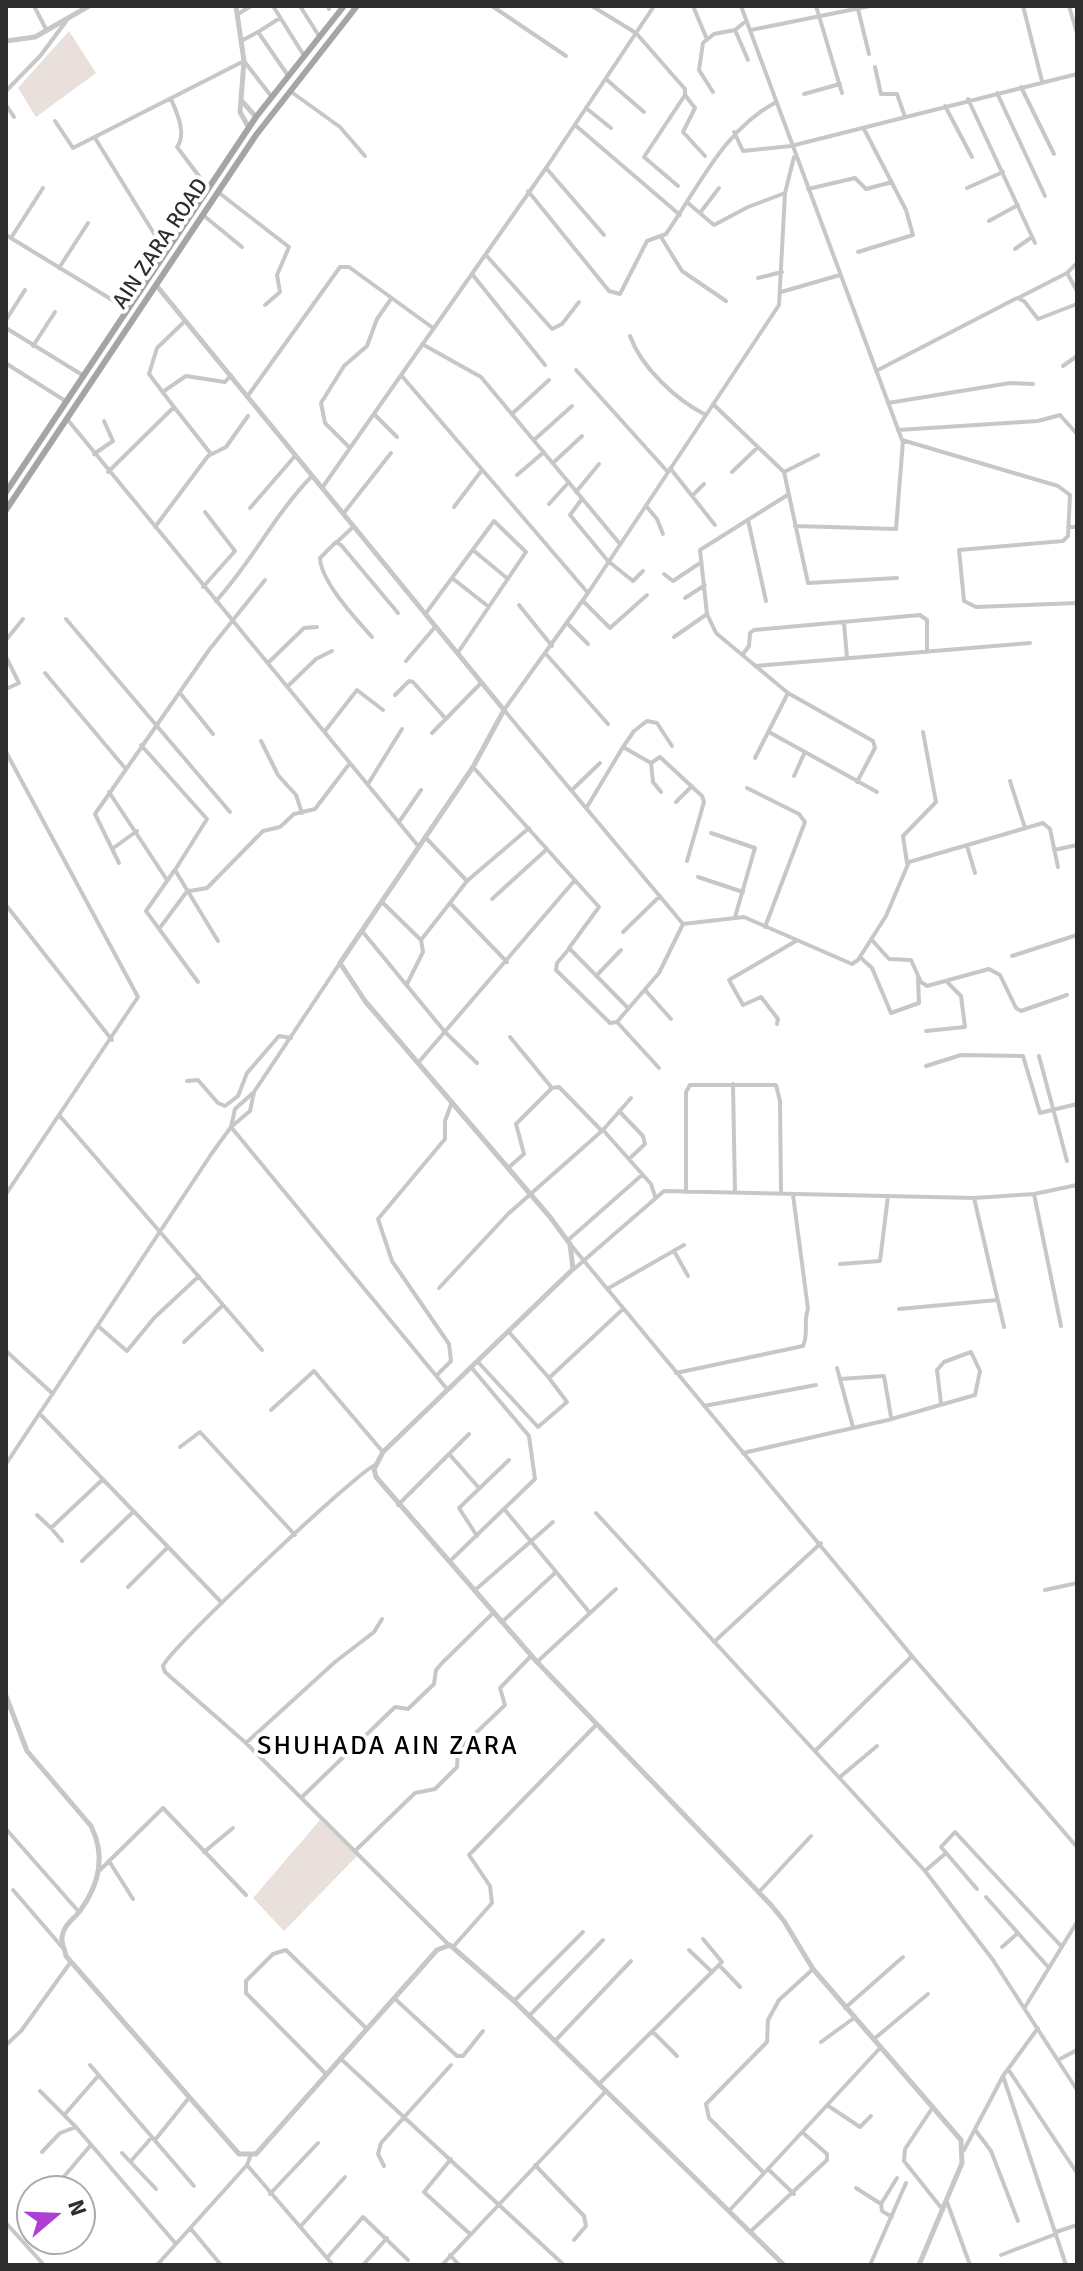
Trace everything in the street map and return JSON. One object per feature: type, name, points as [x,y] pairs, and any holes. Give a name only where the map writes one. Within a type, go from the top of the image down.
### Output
[{"type":"main road","name":"AIN ZARA ROAD","points":[[6,492],[256,117],[287,74],[344,6]]},
{"type":"main road","name":"AIN ZARA ROAD","points":[[6,510],[288,90],[357,6]]},
{"type":"street","points":[[34,6],[47,31]]},
{"type":"street","points":[[6,41],[26,41],[89,6]]},
{"type":"street","points":[[236,6],[244,61],[240,112],[249,128]]},
{"type":"street","points":[[238,14],[251,6]]},
{"type":"street","points":[[273,6],[303,54]]},
{"type":"street","points":[[300,6],[319,36]]},
{"type":"street","points":[[492,6],[566,56]]},
{"type":"street","points":[[592,6],[636,33],[685,89],[685,95],[644,157],[678,186]]},
{"type":"street","points":[[322,488],[607,80],[654,6]]},
{"type":"street","points":[[693,6],[706,37],[700,52],[699,70],[713,92]]},
{"type":"street","points":[[741,6],[903,441],[895,530],[795,526]]},
{"type":"street","points":[[816,6],[842,93]]},
{"type":"street","points":[[750,30],[870,6]]},
{"type":"street","points":[[1023,6],[1042,81]]},
{"type":"street","points":[[1069,6],[1077,33]]},
{"type":"street","points":[[858,9],[869,54]]},
{"type":"street","points":[[243,40],[280,18]]},
{"type":"street","points":[[6,91],[41,55],[68,19]]},
{"type":"street","points":[[706,37],[735,30],[746,21]]},
{"type":"street","points":[[735,30],[748,60]]},
{"type":"street","points":[[258,32],[287,74]]},
{"type":"street","points":[[244,61],[271,96]]},
{"type":"street","points":[[55,121],[71,148],[244,61]]},
{"type":"street","points":[[875,67],[881,94],[897,94],[905,117]]},
{"type":"street","points":[[734,132],[743,151],[791,146],[1077,74]]},
{"type":"street","points":[[607,80],[644,112]]},
{"type":"street","points":[[804,94],[840,84]]},
{"type":"street","points":[[1021,87],[1054,154]]},
{"type":"street","points":[[288,90],[340,127],[365,156]]},
{"type":"street","points":[[997,93],[1045,196]]},
{"type":"street","points":[[685,95],[695,108],[683,132],[705,156]]},
{"type":"street","points":[[171,99],[180,120],[181,138],[177,147],[209,188]]},
{"type":"street","points":[[241,99],[256,117]]},
{"type":"street","points":[[968,99],[1034,240],[1015,249]]},
{"type":"street","points":[[528,191],[612,294],[620,294],[626,287],[632,265],[647,241],[661,237],[680,215],[734,132],[753,115],[776,102]]},
{"type":"street","points":[[6,105],[14,117]]},
{"type":"street","points":[[945,106],[972,157]]},
{"type":"street","points":[[586,108],[611,128]]},
{"type":"street","points":[[575,125],[680,215]]},
{"type":"street","points":[[858,252],[913,235],[892,182],[864,129]]},
{"type":"street","points":[[95,138],[166,253]]},
{"type":"street","points":[[231,1127],[235,1109],[254,1092],[291,1038],[473,767],[504,710],[583,601],[779,305],[785,193],[794,155]]},
{"type":"street","points":[[546,168],[604,235]]},
{"type":"street","points":[[967,188],[1003,172]]},
{"type":"street","points":[[808,189],[855,178],[866,189],[892,182]]},
{"type":"street","points":[[43,188],[9,237],[127,309]]},
{"type":"street","points":[[700,213],[719,188]]},
{"type":"street","points":[[218,192],[289,247],[277,275],[280,292],[265,305]]},
{"type":"street","points":[[688,202],[714,225],[748,207],[785,193]]},
{"type":"street","points":[[989,221],[1018,205]]},
{"type":"street","points":[[203,215],[242,247]]},
{"type":"street","points":[[59,268],[88,223]]},
{"type":"street","points":[[661,237],[682,271],[726,301]]},
{"type":"street","points":[[486,255],[552,329],[562,324],[579,302]]},
{"type":"street","points":[[876,371],[1067,273],[1077,263]]},
{"type":"street","points":[[247,397],[340,267],[349,267],[433,328]]},
{"type":"street","points":[[758,278],[782,272]]},
{"type":"street","points":[[1067,273],[1077,291]]},
{"type":"street","points":[[472,274],[545,365]]},
{"type":"street","points":[[781,292],[840,275]]},
{"type":"street","points":[[156,285],[683,924]]},
{"type":"street","points":[[6,320],[25,290]]},
{"type":"street","points":[[1020,297],[1038,319],[1077,304]]},
{"type":"street","points":[[350,448],[325,423],[321,403],[344,366],[367,346],[377,319],[391,299]]},
{"type":"street","points":[[33,346],[55,312]]},
{"type":"street","points":[[187,320],[157,348],[149,374],[211,454]]},
{"type":"street","points":[[6,328],[84,376]]},
{"type":"street","points":[[630,336],[639,357],[688,405],[706,415]]},
{"type":"street","points":[[422,344],[476,372],[620,544]]},
{"type":"street","points":[[1063,366],[1077,356]]},
{"type":"street","points":[[7,364],[67,402]]},
{"type":"street","points":[[576,370],[715,525]]},
{"type":"street","points":[[164,391],[186,376],[225,382],[231,375]]},
{"type":"street","points":[[401,375],[588,593]]},
{"type":"street","points":[[513,413],[549,380]]},
{"type":"street","points":[[888,403],[1010,383],[1033,384]]},
{"type":"street","points":[[713,404],[784,472],[808,583],[897,578]]},
{"type":"street","points":[[534,440],[572,406]]},
{"type":"street","points":[[108,472],[174,407]]},
{"type":"street","points":[[374,414],[397,437]]},
{"type":"street","points":[[898,430],[1038,421],[1060,415],[1077,434]]},
{"type":"street","points":[[155,527],[211,454],[226,447],[248,416]]},
{"type":"street","points":[[67,418],[108,472],[269,662],[419,847]]},
{"type":"street","points":[[94,454],[113,441],[104,421]]},
{"type":"street","points":[[553,463],[582,436]]},
{"type":"street","points":[[903,441],[1063,488],[1071,497],[1068,527],[1063,541],[966,548],[956,554],[964,599],[969,605],[1077,603]]},
{"type":"street","points":[[732,472],[757,448]]},
{"type":"street","points":[[517,475],[544,452]]},
{"type":"street","points":[[343,514],[391,453]]},
{"type":"street","points":[[784,472],[818,455]]},
{"type":"street","points":[[250,508],[295,456]]},
{"type":"street","points":[[576,492],[599,464]]},
{"type":"street","points":[[454,507],[482,470]]},
{"type":"street","points":[[216,601],[240,575],[285,503],[312,476]]},
{"type":"street","points":[[549,504],[569,482]]},
{"type":"street","points":[[692,496],[704,484]]},
{"type":"street","points":[[789,494],[702,548],[700,563],[707,614],[712,628],[788,693],[873,741],[875,748],[857,782]]},
{"type":"street","points":[[582,499],[570,515],[608,561],[633,581],[643,571]]},
{"type":"street","points":[[646,506],[657,519],[663,534]]},
{"type":"street","points":[[203,587],[235,548],[205,512]]},
{"type":"street","points":[[748,520],[766,601]]},
{"type":"street","points":[[426,613],[494,521],[526,552],[459,651]]},
{"type":"street","points":[[353,527],[320,558],[321,568],[349,612],[372,637]]},
{"type":"street","points":[[1068,527],[1077,527]]},
{"type":"street","points":[[336,542],[398,613]]},
{"type":"street","points":[[473,550],[509,579]]},
{"type":"street","points":[[664,574],[673,581],[700,563]]},
{"type":"street","points":[[452,578],[489,607]]},
{"type":"street","points":[[119,863],[94,815],[154,726],[265,580]]},
{"type":"street","points":[[685,598],[705,585]]},
{"type":"street","points":[[583,601],[610,628],[647,595]]},
{"type":"street","points":[[519,605],[552,646]]},
{"type":"street","points":[[674,637],[707,614]]},
{"type":"street","points":[[743,655],[749,646],[751,631],[924,615],[927,620],[927,652]]},
{"type":"street","points":[[6,640],[23,619]]},
{"type":"street","points":[[66,619],[230,812]]},
{"type":"street","points":[[567,623],[588,644]]},
{"type":"street","points":[[844,623],[847,658]]},
{"type":"street","points":[[406,661],[437,625]]},
{"type":"street","points":[[269,662],[304,628],[317,627]]},
{"type":"street","points":[[755,666],[1030,643]]},
{"type":"street","points":[[288,686],[316,659],[332,651]]},
{"type":"street","points":[[546,654],[608,724]]},
{"type":"street","points":[[6,657],[19,683],[6,689]]},
{"type":"street","points":[[45,673],[125,768]]},
{"type":"street","points":[[395,695],[409,681],[413,682],[446,719]]},
{"type":"street","points":[[432,733],[482,681]]},
{"type":"street","points":[[325,731],[357,690],[383,710]]},
{"type":"street","points":[[180,693],[213,734]]},
{"type":"street","points":[[755,758],[788,693]]},
{"type":"street","points":[[587,807],[634,731],[647,721],[657,723],[672,746]]},
{"type":"street","points":[[368,784],[402,729]]},
{"type":"street","points":[[769,732],[877,792]]},
{"type":"street","points":[[683,924],[735,917],[848,963],[860,958],[886,916],[907,863],[903,836],[936,802],[923,732]]},
{"type":"street","points":[[261,741],[278,775],[296,795],[302,813]]},
{"type":"street","points":[[141,745],[207,819],[146,911],[198,982]]},
{"type":"street","points":[[623,747],[651,763]]},
{"type":"street","points":[[6,752],[138,995],[136,1006],[6,1194]]},
{"type":"street","points":[[794,776],[804,754]]},
{"type":"street","points":[[651,763],[660,757],[692,786],[704,802],[687,861]]},
{"type":"street","points":[[188,890],[204,890],[263,831],[279,828],[294,814],[317,807],[351,763]]},
{"type":"street","points":[[572,790],[600,763]]},
{"type":"street","points":[[651,763],[653,782],[661,792]]},
{"type":"street","points":[[473,767],[600,909],[557,963],[556,970],[610,1023],[617,1022],[659,973],[683,924]]},
{"type":"street","points":[[1010,781],[1025,828]]},
{"type":"street","points":[[676,802],[692,786]]},
{"type":"street","points":[[747,788],[799,814],[805,822],[765,927]]},
{"type":"street","points":[[399,822],[421,790]]},
{"type":"street","points":[[109,792],[167,880]]},
{"type":"street","points":[[907,863],[1046,824],[1058,867]]},
{"type":"street","points":[[421,940],[467,881],[529,828]]},
{"type":"street","points":[[112,849],[137,831]]},
{"type":"street","points":[[711,833],[755,848],[735,917]]},
{"type":"street","points":[[425,837],[467,881]]},
{"type":"street","points":[[1054,850],[1077,845]]},
{"type":"street","points":[[967,846],[975,873]]},
{"type":"street","points":[[492,899],[547,849]]},
{"type":"street","points":[[175,870],[218,941]]},
{"type":"street","points":[[698,877],[743,892]]},
{"type":"street","points":[[418,1063],[575,880]]},
{"type":"street","points":[[159,929],[188,890]]},
{"type":"street","points":[[623,932],[660,896]]},
{"type":"street","points":[[382,902],[421,940],[423,952],[407,984]]},
{"type":"street","points":[[450,903],[507,962]]},
{"type":"street","points":[[6,905],[112,1040]]},
{"type":"street","points":[[362,931],[445,1032],[477,1063]]},
{"type":"street","points":[[1012,956],[1077,935]]},
{"type":"street","points":[[871,939],[889,959],[911,960],[927,986],[977,972],[996,971],[1016,1008],[1021,1011],[1067,995]]},
{"type":"street","points":[[777,1024],[776,1014],[764,998],[743,1005],[729,980],[796,941]]},
{"type":"street","points":[[569,948],[628,1008]]},
{"type":"street","points":[[596,976],[621,950]]},
{"type":"street","points":[[860,958],[872,968],[891,1013],[919,1003],[918,975]]},
{"type":"street","points":[[340,963],[351,984],[531,1194],[912,1656],[1077,1847]]},
{"type":"street","points":[[926,1031],[965,1027],[961,996],[955,986],[945,983]]},
{"type":"street","points":[[645,990],[671,1019]]},
{"type":"street","points":[[617,1022],[659,1068]]},
{"type":"street","points":[[187,1081],[198,1080],[218,1103],[225,1106],[238,1096],[247,1073],[279,1036],[291,1038]]},
{"type":"street","points":[[510,1037],[552,1088]]},
{"type":"street","points":[[926,1066],[961,1055],[1023,1056],[1039,1111],[1055,1111],[1077,1104]]},
{"type":"street","points":[[1039,1056],[1067,1161]]},
{"type":"street","points":[[686,1192],[686,1092],[695,1083],[776,1085],[780,1091],[781,1194]]},
{"type":"street","points":[[733,1084],[735,1193]]},
{"type":"street","points":[[508,1168],[524,1154],[516,1124],[552,1088],[559,1087],[629,1159],[655,1196]]},
{"type":"street","points":[[6,1464],[231,1127],[250,1111],[254,1092]]},
{"type":"street","points":[[439,1288],[631,1098]]},
{"type":"street","points":[[436,1376],[451,1361],[449,1344],[392,1261],[378,1219],[445,1139],[445,1121],[452,1102]]},
{"type":"street","points":[[619,1111],[643,1136],[645,1144],[629,1159]]},
{"type":"street","points":[[59,1115],[262,1350]]},
{"type":"street","points":[[231,1127],[447,1389]]},
{"type":"street","points":[[568,1242],[642,1175]]},
{"type":"street","points":[[964,2150],[961,2140],[813,1969],[784,1921],[501,1623],[398,1505],[376,1477],[376,1465],[383,1452],[573,1269],[664,1191],[974,1198],[1034,1194],[1077,1185]]},
{"type":"street","points":[[676,1373],[803,1346],[806,1337],[803,1321],[808,1309],[793,1194]]},
{"type":"street","points":[[1034,1194],[1061,1326]]},
{"type":"street","points":[[840,1264],[880,1261],[888,1196]]},
{"type":"street","points":[[974,1198],[1004,1327]]},
{"type":"street","points":[[568,1242],[573,1269]]},
{"type":"street","points":[[607,1289],[684,1245]]},
{"type":"street","points":[[674,1251],[688,1276]]},
{"type":"street","points":[[98,1326],[127,1351],[154,1318],[199,1276]]},
{"type":"street","points":[[899,1309],[997,1300]]},
{"type":"street","points":[[184,1342],[223,1305]]},
{"type":"street","points":[[549,1378],[623,1309]]},
{"type":"street","points":[[6,1325],[6,1331]]},
{"type":"street","points":[[478,1362],[538,1427],[567,1402],[509,1332]]},
{"type":"street","points":[[6,1351],[53,1394]]},
{"type":"street","points":[[743,1453],[975,1395],[980,1371],[971,1352],[944,1362],[937,1370],[941,1403]]},
{"type":"street","points":[[448,1562],[535,1479],[532,1450],[521,1424],[471,1367]]},
{"type":"street","points":[[837,1368],[853,1427]]},
{"type":"street","points":[[271,1410],[311,1372],[316,1372],[383,1452]]},
{"type":"street","points":[[840,1379],[884,1376],[891,1417]]},
{"type":"street","points":[[704,1406],[816,1385]]},
{"type":"street","points":[[40,1414],[132,1513],[222,1603]]},
{"type":"street","points":[[180,1447],[200,1432],[295,1535]]},
{"type":"street","points":[[398,1505],[469,1434]]},
{"type":"street","points":[[450,1455],[479,1488]]},
{"type":"street","points":[[477,1536],[458,1512],[509,1460]]},
{"type":"street","points":[[376,1465],[367,1468],[222,1603],[163,1666],[165,1672],[246,1743],[451,1946],[514,2001],[784,2265]]},
{"type":"street","points":[[51,1528],[102,1480]]},
{"type":"street","points":[[505,1510],[590,1613]]},
{"type":"street","points":[[82,1561],[132,1513]]},
{"type":"street","points":[[596,1513],[925,1871],[1025,2007],[1077,2090]]},
{"type":"street","points":[[37,1515],[62,1541]]},
{"type":"street","points":[[474,1591],[553,1522]]},
{"type":"street","points":[[714,1643],[821,1543]]},
{"type":"street","points":[[128,1587],[167,1548]]},
{"type":"street","points":[[501,1623],[556,1572]]},
{"type":"street","points":[[1045,1590],[1077,1583]]},
{"type":"street","points":[[537,1662],[616,1589]]},
{"type":"street","points":[[302,1797],[395,1707],[408,1709],[434,1684],[436,1670],[493,1613]]},
{"type":"street","points":[[246,1743],[335,1662],[374,1632],[382,1619]]},
{"type":"street","points":[[355,1851],[415,1793],[435,1789],[457,1767],[458,1750],[507,1702],[500,1688],[531,1656]]},
{"type":"street","points":[[815,1751],[912,1656]]},
{"type":"street","points":[[6,1696],[27,1751],[91,1826],[98,1839],[100,1870]]},
{"type":"street","points":[[157,2265],[437,1950],[451,1946],[492,1903],[490,1886],[469,1855],[597,1724]]},
{"type":"street","points":[[840,1777],[877,1746]]},
{"type":"street","points":[[246,1895],[161,1808],[100,1870],[79,1912],[62,1935],[70,1963],[239,2154],[250,2157]]},
{"type":"street","points":[[204,1853],[233,1828]]},
{"type":"street","points":[[6,1829],[79,1912]]},
{"type":"street","points":[[977,1889],[942,1844],[959,1832],[1062,1947]]},
{"type":"street","points":[[759,1892],[811,1836]]},
{"type":"street","points":[[925,1871],[946,1853]]},
{"type":"street","points":[[109,1861],[133,1899]]},
{"type":"street","points":[[13,1890],[65,1950]]},
{"type":"street","points":[[986,1897],[1049,1968]]},
{"type":"street","points":[[1025,2007],[1077,1922]]},
{"type":"street","points":[[514,2001],[583,1932]]},
{"type":"street","points":[[1002,1947],[1018,1933]]},
{"type":"street","points":[[599,2084],[719,1965],[723,1959],[703,1939]]},
{"type":"street","points":[[529,2016],[603,1940]]},
{"type":"street","points":[[326,2074],[246,1993],[246,1981],[273,1954],[286,1950],[366,2028]]},
{"type":"street","points":[[689,1950],[712,1972]]},
{"type":"street","points":[[845,2008],[903,1957]]},
{"type":"street","points":[[555,2041],[631,1961]]},
{"type":"street","points":[[6,2045],[21,2031],[70,1963]]},
{"type":"street","points":[[719,1965],[740,1987]]},
{"type":"street","points":[[794,2194],[709,2118],[705,2108],[767,2042],[768,2020],[779,2000],[813,1969]]},
{"type":"street","points":[[874,2039],[928,1994]]},
{"type":"street","points":[[394,1998],[457,2056],[463,2056],[483,2031]]},
{"type":"street","points":[[821,2042],[854,2018]]},
{"type":"street","points":[[919,2265],[947,2202],[964,2150],[1003,2076],[1038,2028]]},
{"type":"street","points":[[652,2031],[677,2056]]},
{"type":"street","points":[[729,2211],[881,2047]]},
{"type":"street","points":[[1058,2060],[1077,2050]]},
{"type":"street","points":[[340,2058],[564,2265]]},
{"type":"street","points":[[90,2065],[194,2186]]},
{"type":"street","points":[[384,2166],[378,2158],[378,2149],[451,2065]]},
{"type":"street","points":[[1008,2069],[1077,2173]]},
{"type":"street","points":[[65,2114],[99,2075]]},
{"type":"street","points":[[1003,2076],[1066,2265]]},
{"type":"street","points":[[40,2091],[65,2114],[176,2244]]},
{"type":"street","points":[[442,2265],[606,2091]]},
{"type":"street","points":[[131,2161],[188,2099]]},
{"type":"street","points":[[827,2105],[860,2127],[871,2116]]},
{"type":"street","points":[[933,2107],[905,2149],[904,2161],[943,2210]]},
{"type":"street","points":[[42,2152],[60,2133],[76,2127]]},
{"type":"street","points":[[976,2131],[991,2151],[1018,2221]]},
{"type":"street","points":[[750,2232],[794,2194],[828,2157],[802,2132]]},
{"type":"street","points":[[270,2194],[318,2143]]},
{"type":"street","points":[[65,2175],[90,2146]]},
{"type":"street","points":[[122,2153],[156,2189]]},
{"type":"street","points":[[451,2159],[424,2192],[471,2235]]},
{"type":"street","points":[[247,2165],[333,2265]]},
{"type":"street","points":[[535,2165],[584,2216],[586,2226],[574,2240]]},
{"type":"street","points":[[300,2227],[345,2177]]},
{"type":"street","points":[[892,2217],[882,2211],[881,2204],[897,2178]]},
{"type":"street","points":[[870,2265],[906,2183]]},
{"type":"street","points":[[856,2188],[881,2204]]},
{"type":"street","points":[[947,2202],[970,2265]]},
{"type":"street","points":[[327,2258],[363,2217],[408,2260]]},
{"type":"street","points":[[6,2223],[44,2265]]},
{"type":"street","points":[[1001,2255],[1077,2225]]},
{"type":"street","points":[[191,2229],[221,2265]]},
{"type":"street","points":[[363,2265],[387,2238]]},
{"type":"street","points":[[450,2255],[459,2265]]},
{"type":"shaded area","points":[[69,31],[96,73],[36,117],[18,88]]},
{"type":"shaded area","points":[[320,1820],[357,1856],[284,1931],[253,1898]]},
{"type":"district","name":"SHUHADA AIN ZARA","points":[[388,1747]]}]
